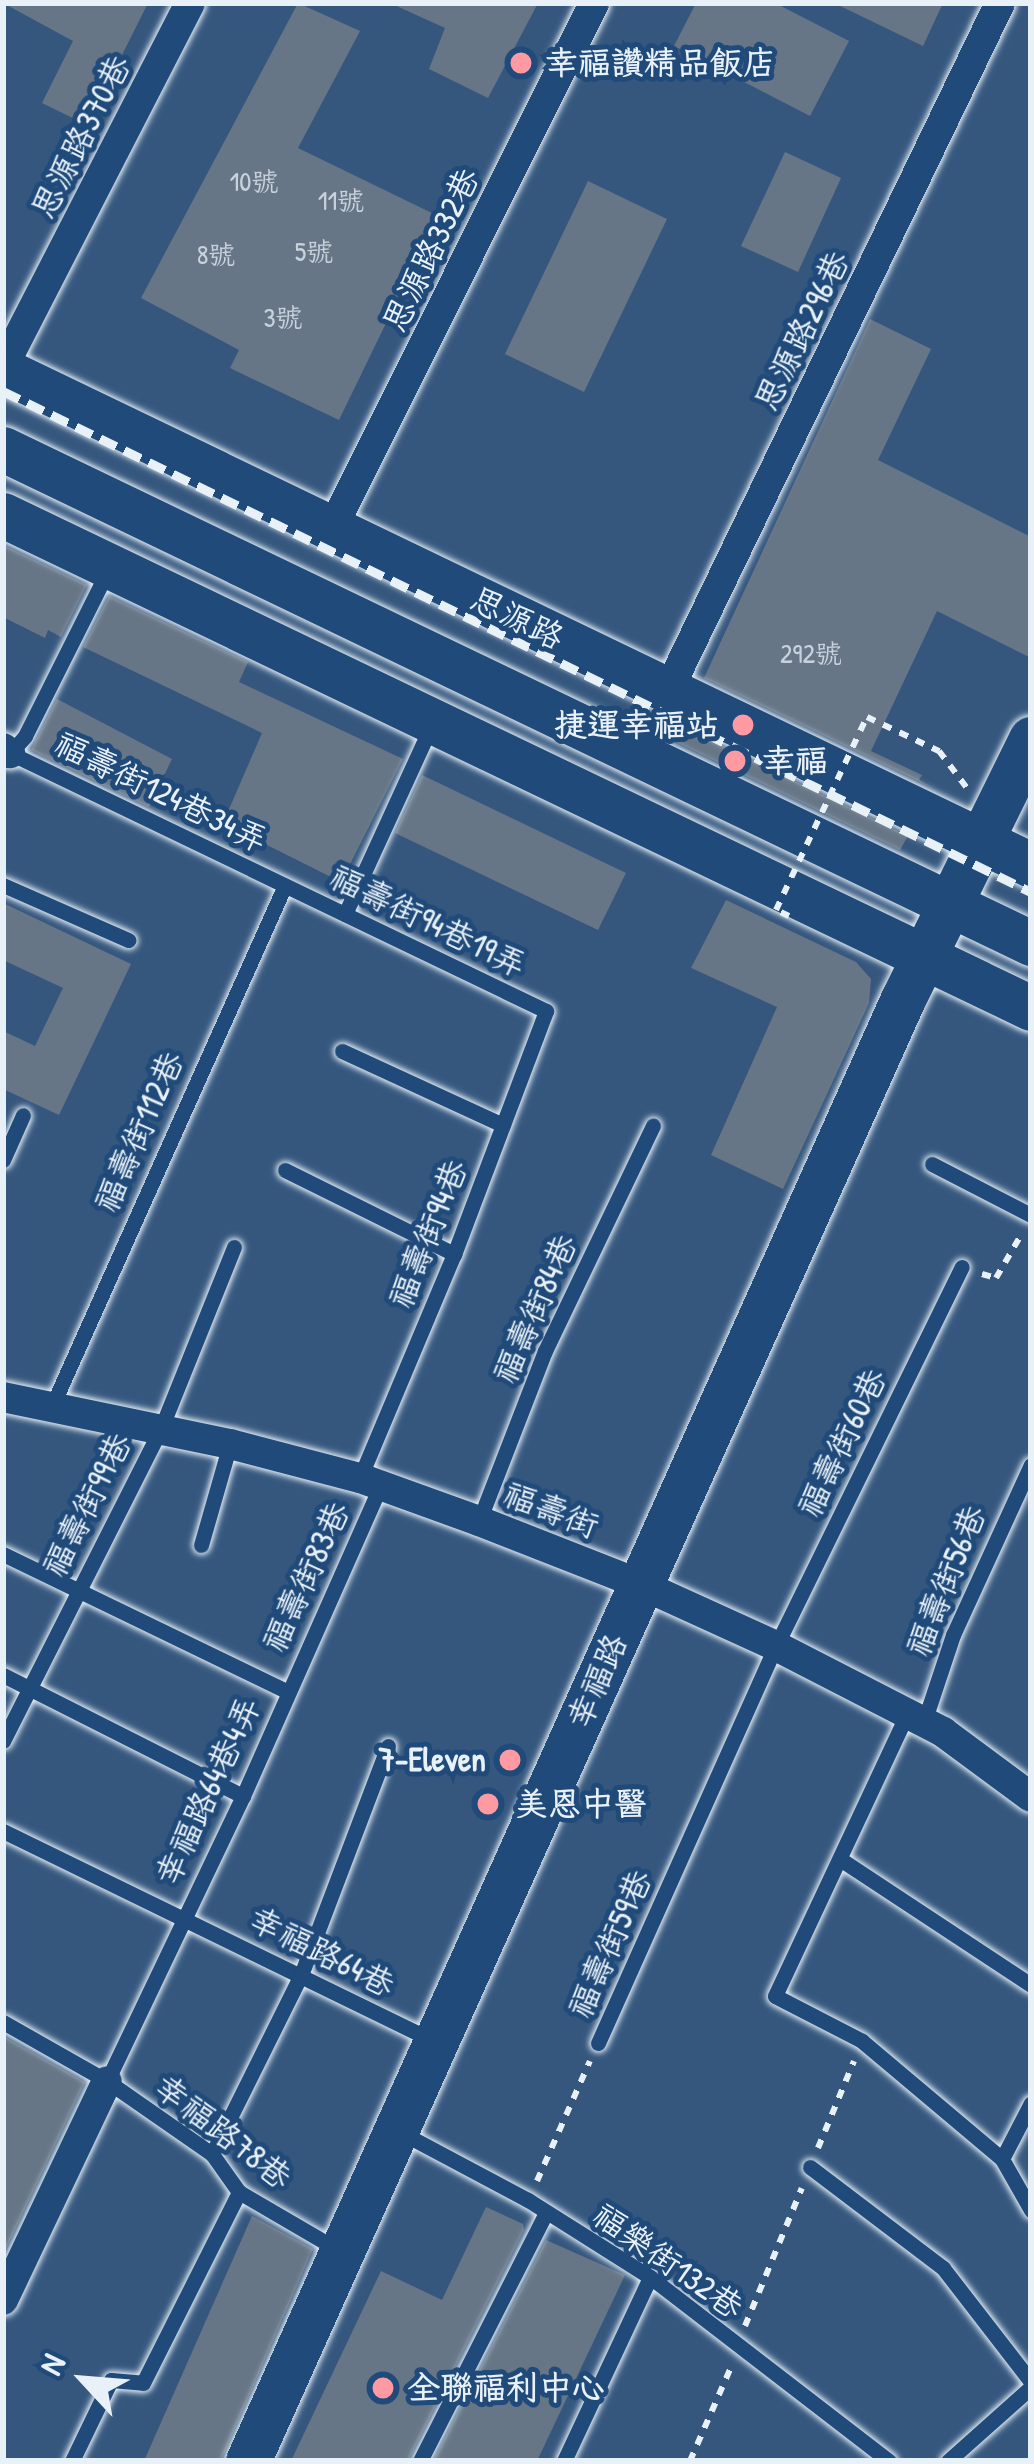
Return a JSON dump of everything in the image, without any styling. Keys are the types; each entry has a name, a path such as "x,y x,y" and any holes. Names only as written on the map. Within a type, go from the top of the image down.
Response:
{"main road":[{"name":"思源路","path":"3,369 1031,865"},
{"path":"3,449 1031,944"},
{"path":"3,515 1031,1008"},
{"name":"幸福路","path":"248,2461 924,956 1031,740"}],"street":[{"name":"思源路370巷","path":"3,369 190,3"},
{"name":"思源路332巷","path":"332,529 594,3"},
{"name":"思源路296巷","path":"668,691 1000,3"},
{"name":"福壽街","path":"3,1397 162,1426 370,1482 479,1521 640,1584 776,1646 916,1719 1031,1796"},
{"path":"3,2300 107,2081"}],"lane":[{"path":"6,754 25,736 110,566"},
{"path":"345,914 433,721"},
{"name":"福壽街124巷34弄","path":"6,754 285,886"},
{"path":"3,885 128,940"},
{"name":"福壽街94巷19弄","path":"285,886 546,1011"},
{"name":"福壽街112巷","path":"53,1405 160,1156 285,886"},
{"name":"福壽街94巷","path":"370,1482 546,1011"},
{"path":"342,1051 502,1125"},
{"path":"3,1160 23,1115"},
{"name":"福壽街84巷","path":"479,1521 545,1351 653,1126"},
{"path":"932,1164 1031,1217"},
{"path":"285,1170 454,1254"},
{"name":"福壽街99巷","path":"3,1742 162,1426 234,1247"},
{"name":"福壽街60巷","path":"776,1646 962,1267"},
{"path":"201,1545 230,1444"},
{"name":"福壽街56巷","path":"862,2041 775,1996 840,1859 916,1719 1031,1465"},
{"name":"福壽街83巷","path":"286,1691 370,1482"},
{"path":"3,1554 286,1691"},
{"name":"福壽街59巷","path":"598,2043 776,1646"},
{"path":"3,1675 243,1796"},
{"name":"幸福路64巷4弄","path":"107,2081 243,1796 286,1691"},
{"path":"212,2154 301,1975 388,1746"},
{"name":"幸福路64巷","path":"3,1832 435,2042"},
{"path":"840,1859 1031,1984"},
{"name":"幸福路78巷","path":"3,2022 107,2081 212,2154 239,2192 344,2253"},
{"path":"862,2041 1002,2159 1031,2210"},
{"path":"1002,2159 1031,2103"},
{"name":"福樂街132巷","path":"398,2131 528,2200 650,2277 890,2461"},
{"path":"810,2167 943,2268 1031,2384 948,2461"},
{"path":"71,2461 111,2380 143,2383 239,2192"},
{"path":"420,2461 546,2213"},
{"path":"564,2461 650,2277"}],"path":[{"path":"789,916 776,910 867,718 939,751 969,790"},
{"path":"962,1267 996,1278 1031,1217"},
{"path":"690,2461 724,2389 862,2041"},
{"name":"福壽街59巷","path":"528,2200 598,2043"}],"building":[{"path":"3,3 148,3 87,125 42,103 73,41"},
{"path":"298,3 360,31 298,148 438,216 339,420 230,368 239,350 141,298"},
{"name":"幸福讚精品飯店","path":"390,3 538,3 488,98 429,69 445,28"},
{"path":"696,3 775,3 849,41 810,116 674,46"},
{"path":"834,3 943,3 923,46"},
{"path":"785,152 841,178 798,272 741,246"},
{"path":"588,181 667,219 584,392 505,354"},
{"path":"870,319 931,349 878,460 1031,537 1031,658 937,611 871,751 922,775 919,780 931,787 704,678"},
{"path":"3,545 87,585 61,637 48,630 45,638 3,617"},
{"path":"109,596 248,662 239,682 403,759 341,882 223,823 262,733 83,647"},
{"path":"57,699 172,759 149,807 31,750"},
{"path":"681,726 908,836 900,850 674,741"},
{"path":"422,775 626,873 598,930 395,833"},
{"path":"726,900 856,962 871,979 869,1003 783,1189 711,1155 777,1007 691,968"},
{"path":"3,903 131,964 59,1115 3,1089 3,1031 35,1046 63,988 3,960"},
{"path":"3,2036 85,2082 3,2255"},
{"name":"全聯福利中心","path":"486,2207 523,2224 524,2230 408,2461 291,2461 381,2271 442,2300"},
{"path":"252,2216 313,2249 222,2458 144,2461"},
{"path":"546,2240 625,2275 537,2461 433,2461"}],"railway":[{"path":"3,391 1031,892"}],"place":[{"name":"幸福讚精品飯店","path":"521,63"},
{"name":"捷運幸福站","path":"743,725"},
{"name":"幸福","path":"735,761"},
{"name":"7-Eleven","path":"510,1760"},
{"name":"美恩中醫","path":"488,1804"},
{"name":"全聯福利中心","path":"383,2388"}]}
